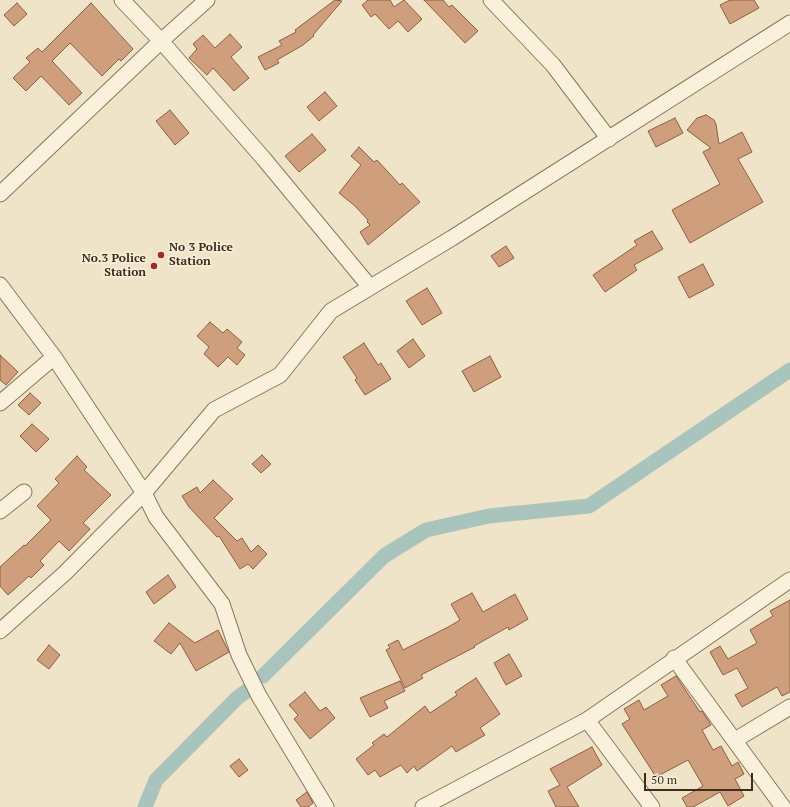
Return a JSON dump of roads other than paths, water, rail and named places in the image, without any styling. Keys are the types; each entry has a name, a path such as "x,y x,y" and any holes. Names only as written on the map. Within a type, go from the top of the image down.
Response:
{"street":[{"path":"122,0 161,41 264,159 370,287"},
{"path":"0,194 161,41 207,0"},
{"path":"491,0 553,65 609,139"},
{"path":"0,631 65,573 144,493 214,410 280,375 331,311 609,139 790,24"},
{"path":"3,295 54,357 144,493 156,517 222,604 239,655 259,696 326,807"},
{"path":"0,402 54,357"},
{"path":"0,511 24,492"},
{"path":"423,807 587,720 674,658 790,580"},
{"path":"674,658 722,726 735,740 783,807"},
{"path":"735,740 790,707"},
{"path":"587,720 652,807"}],"waterway":[{"path":"263,676 384,556 426,530 489,516 589,506 790,370"},
{"path":"145,807 156,780 237,698 248,690"}],"place":[{"name":"No 3 Police Station","path":"161,255"},
{"name":"No.3 Police Station","path":"154,266"}]}
